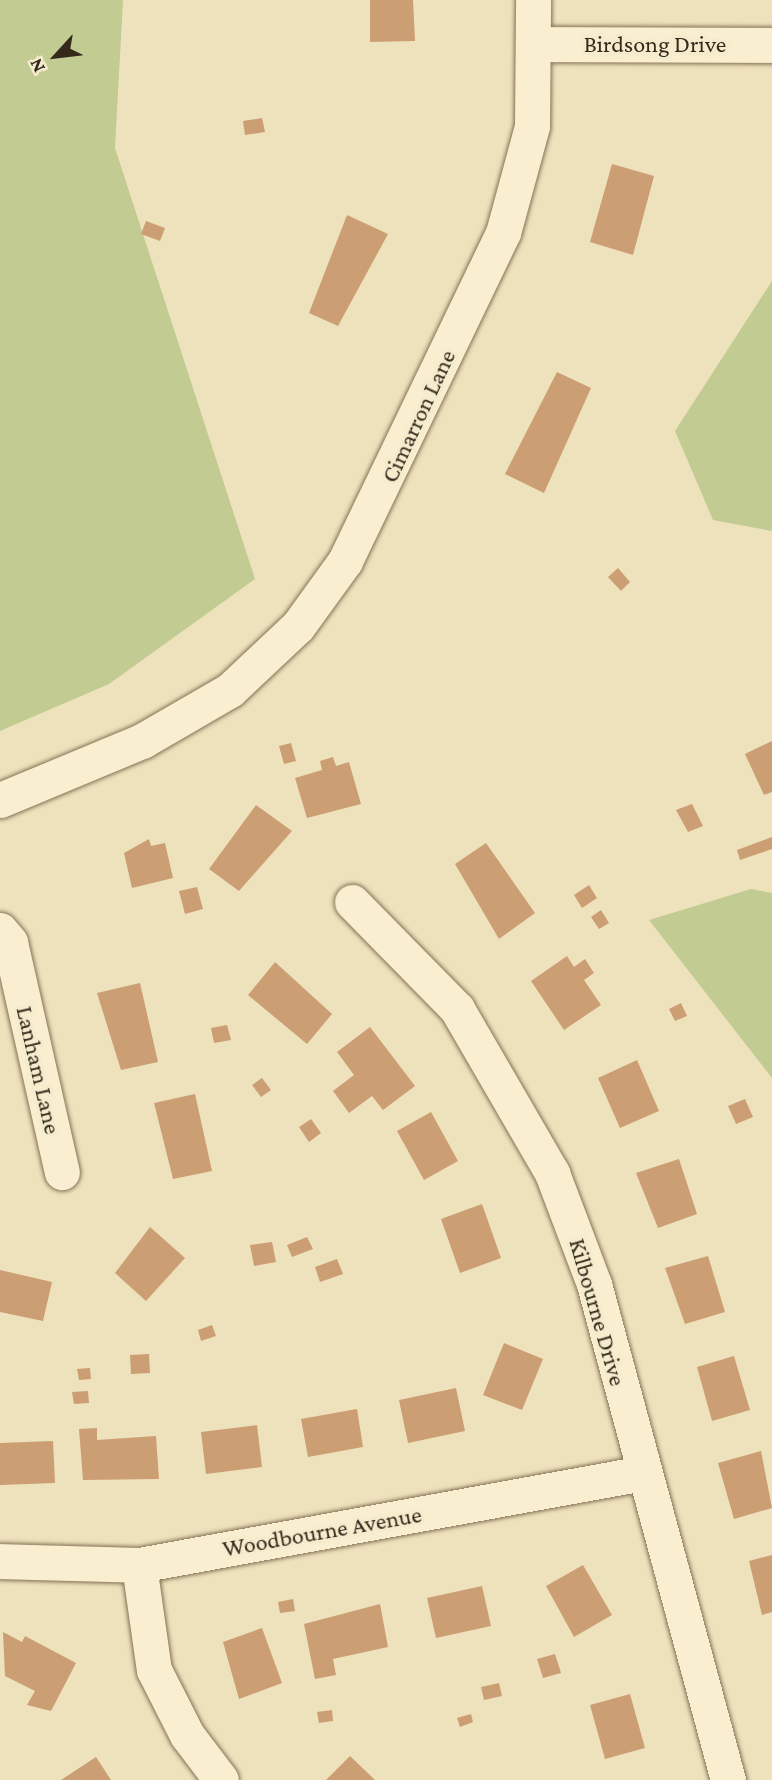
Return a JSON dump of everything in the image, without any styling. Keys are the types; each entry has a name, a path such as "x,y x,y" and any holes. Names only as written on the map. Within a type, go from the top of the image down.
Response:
{"street":[{"name":"Cimarron Lane","path":"0,800 142,741 230,690 270,657 321,596 370,518 503,233 526,160 537,44 533,0"},
{"name":"Birdsong Drive","path":"537,44 772,45"},
{"name":"Kilbourne Drive","path":"352,902 457,1009 520,1108 594,1284 728,1780"},
{"name":"Lanham Lane","path":"0,930 10,942 62,1172"},
{"name":"Woodbourne Avenue","path":"0,1561 139,1565 643,1473"},
{"path":"139,1565 154,1670 187,1735 221,1780"}],"green space":[{"path":"0,0 123,0 115,148 255,579 109,684 0,731"},
{"path":"772,281 772,531 713,520 675,431"},
{"path":"751,889 772,893 772,1078 649,920"}],"building":[{"path":"370,0 413,0 415,41 370,42"},
{"path":"262,118 265,132 245,135 243,121"},
{"path":"612,164 654,176 633,255 590,242"},
{"path":"347,215 388,234 338,326 309,313"},
{"path":"146,221 165,228 160,241 141,234"},
{"path":"557,372 591,388 544,493 505,474"},
{"path":"618,568 630,582 621,591 608,577"},
{"path":"772,741 772,792 764,795 745,754"},
{"path":"291,743 296,761 284,764 279,746"},
{"path":"333,757 336,766 349,762 361,804 307,818 295,778 322,770 320,761"},
{"path":"692,804 703,826 688,832 676,810"},
{"path":"256,805 292,831 239,891 209,869"},
{"path":"772,837 772,849 740,860 737,850"},
{"path":"149,839 151,846 165,843 173,878 132,888 124,853"},
{"path":"486,843 535,913 499,939 455,864"},
{"path":"589,885 597,898 582,908 574,895"},
{"path":"197,887 203,909 185,914 179,891"},
{"path":"601,910 609,923 599,929 591,917"},
{"path":"567,956 574,967 585,959 594,973 584,980 601,1005 564,1030 531,981"},
{"path":"275,962 332,1014 307,1044 248,995"},
{"path":"140,983 158,1062 121,1070 97,993"},
{"path":"681,1003 687,1016 675,1021 669,1009"},
{"path":"227,1025 231,1040 214,1043 211,1028"},
{"path":"370,1027 415,1086 383,1110 372,1096 349,1113 333,1091 354,1075 337,1052"},
{"path":"637,1060 659,1111 620,1128 598,1078"},
{"path":"262,1078 271,1090 261,1097 252,1085"},
{"path":"195,1094 212,1171 173,1179 154,1103"},
{"path":"745,1099 753,1117 736,1124 728,1106"},
{"path":"431,1112 458,1161 424,1180 397,1131"},
{"path":"311,1119 321,1133 309,1142 299,1127"},
{"path":"679,1159 697,1214 658,1228 636,1173"},
{"path":"482,1204 501,1258 460,1273 441,1219"},
{"path":"150,1227 185,1258 146,1301 115,1273"},
{"path":"307,1237 313,1249 292,1257 287,1245"},
{"path":"272,1242 276,1262 254,1266 250,1245"},
{"path":"708,1256 725,1312 685,1324 665,1268"},
{"path":"337,1259 343,1274 320,1282 315,1267"},
{"path":"0,1270 52,1282 43,1321 0,1312"},
{"path":"212,1325 216,1336 201,1341 198,1330"},
{"path":"504,1343 543,1359 522,1410 483,1395"},
{"path":"149,1354 150,1373 131,1374 130,1355"},
{"path":"734,1356 750,1410 712,1421 697,1367"},
{"path":"90,1368 91,1379 79,1380 77,1369"},
{"path":"456,1388 465,1431 408,1443 399,1400"},
{"path":"88,1391 89,1403 74,1404 72,1392"},
{"path":"357,1409 363,1447 308,1457 301,1419"},
{"path":"257,1425 262,1467 206,1474 201,1432"},
{"path":"97,1428 97,1440 156,1436 159,1479 83,1480 79,1429"},
{"path":"53,1441 55,1483 0,1485 0,1443"},
{"path":"761,1451 772,1508 734,1519 718,1463"},
{"path":"772,1555 772,1612 762,1615 749,1561"},
{"path":"583,1565 612,1615 574,1637 546,1586"},
{"path":"482,1586 491,1626 436,1638 427,1598"},
{"path":"293,1599 295,1611 280,1613 278,1602"},
{"path":"380,1604 388,1647 333,1659 336,1675 315,1679 304,1624"},
{"path":"262,1628 282,1683 239,1699 223,1642"},
{"path":"3,1632 22,1642 25,1636 76,1663 51,1711 27,1705 35,1691 5,1676"},
{"path":"555,1654 561,1673 543,1678 537,1659"},
{"path":"499,1683 502,1696 484,1700 481,1687"},
{"path":"630,1694 645,1748 605,1759 590,1705"},
{"path":"332,1710 333,1721 319,1723 317,1712"},
{"path":"471,1714 473,1722 460,1727 457,1718"},
{"path":"350,1756 375,1780 326,1780"},
{"path":"96,1757 111,1780 61,1780"}]}
